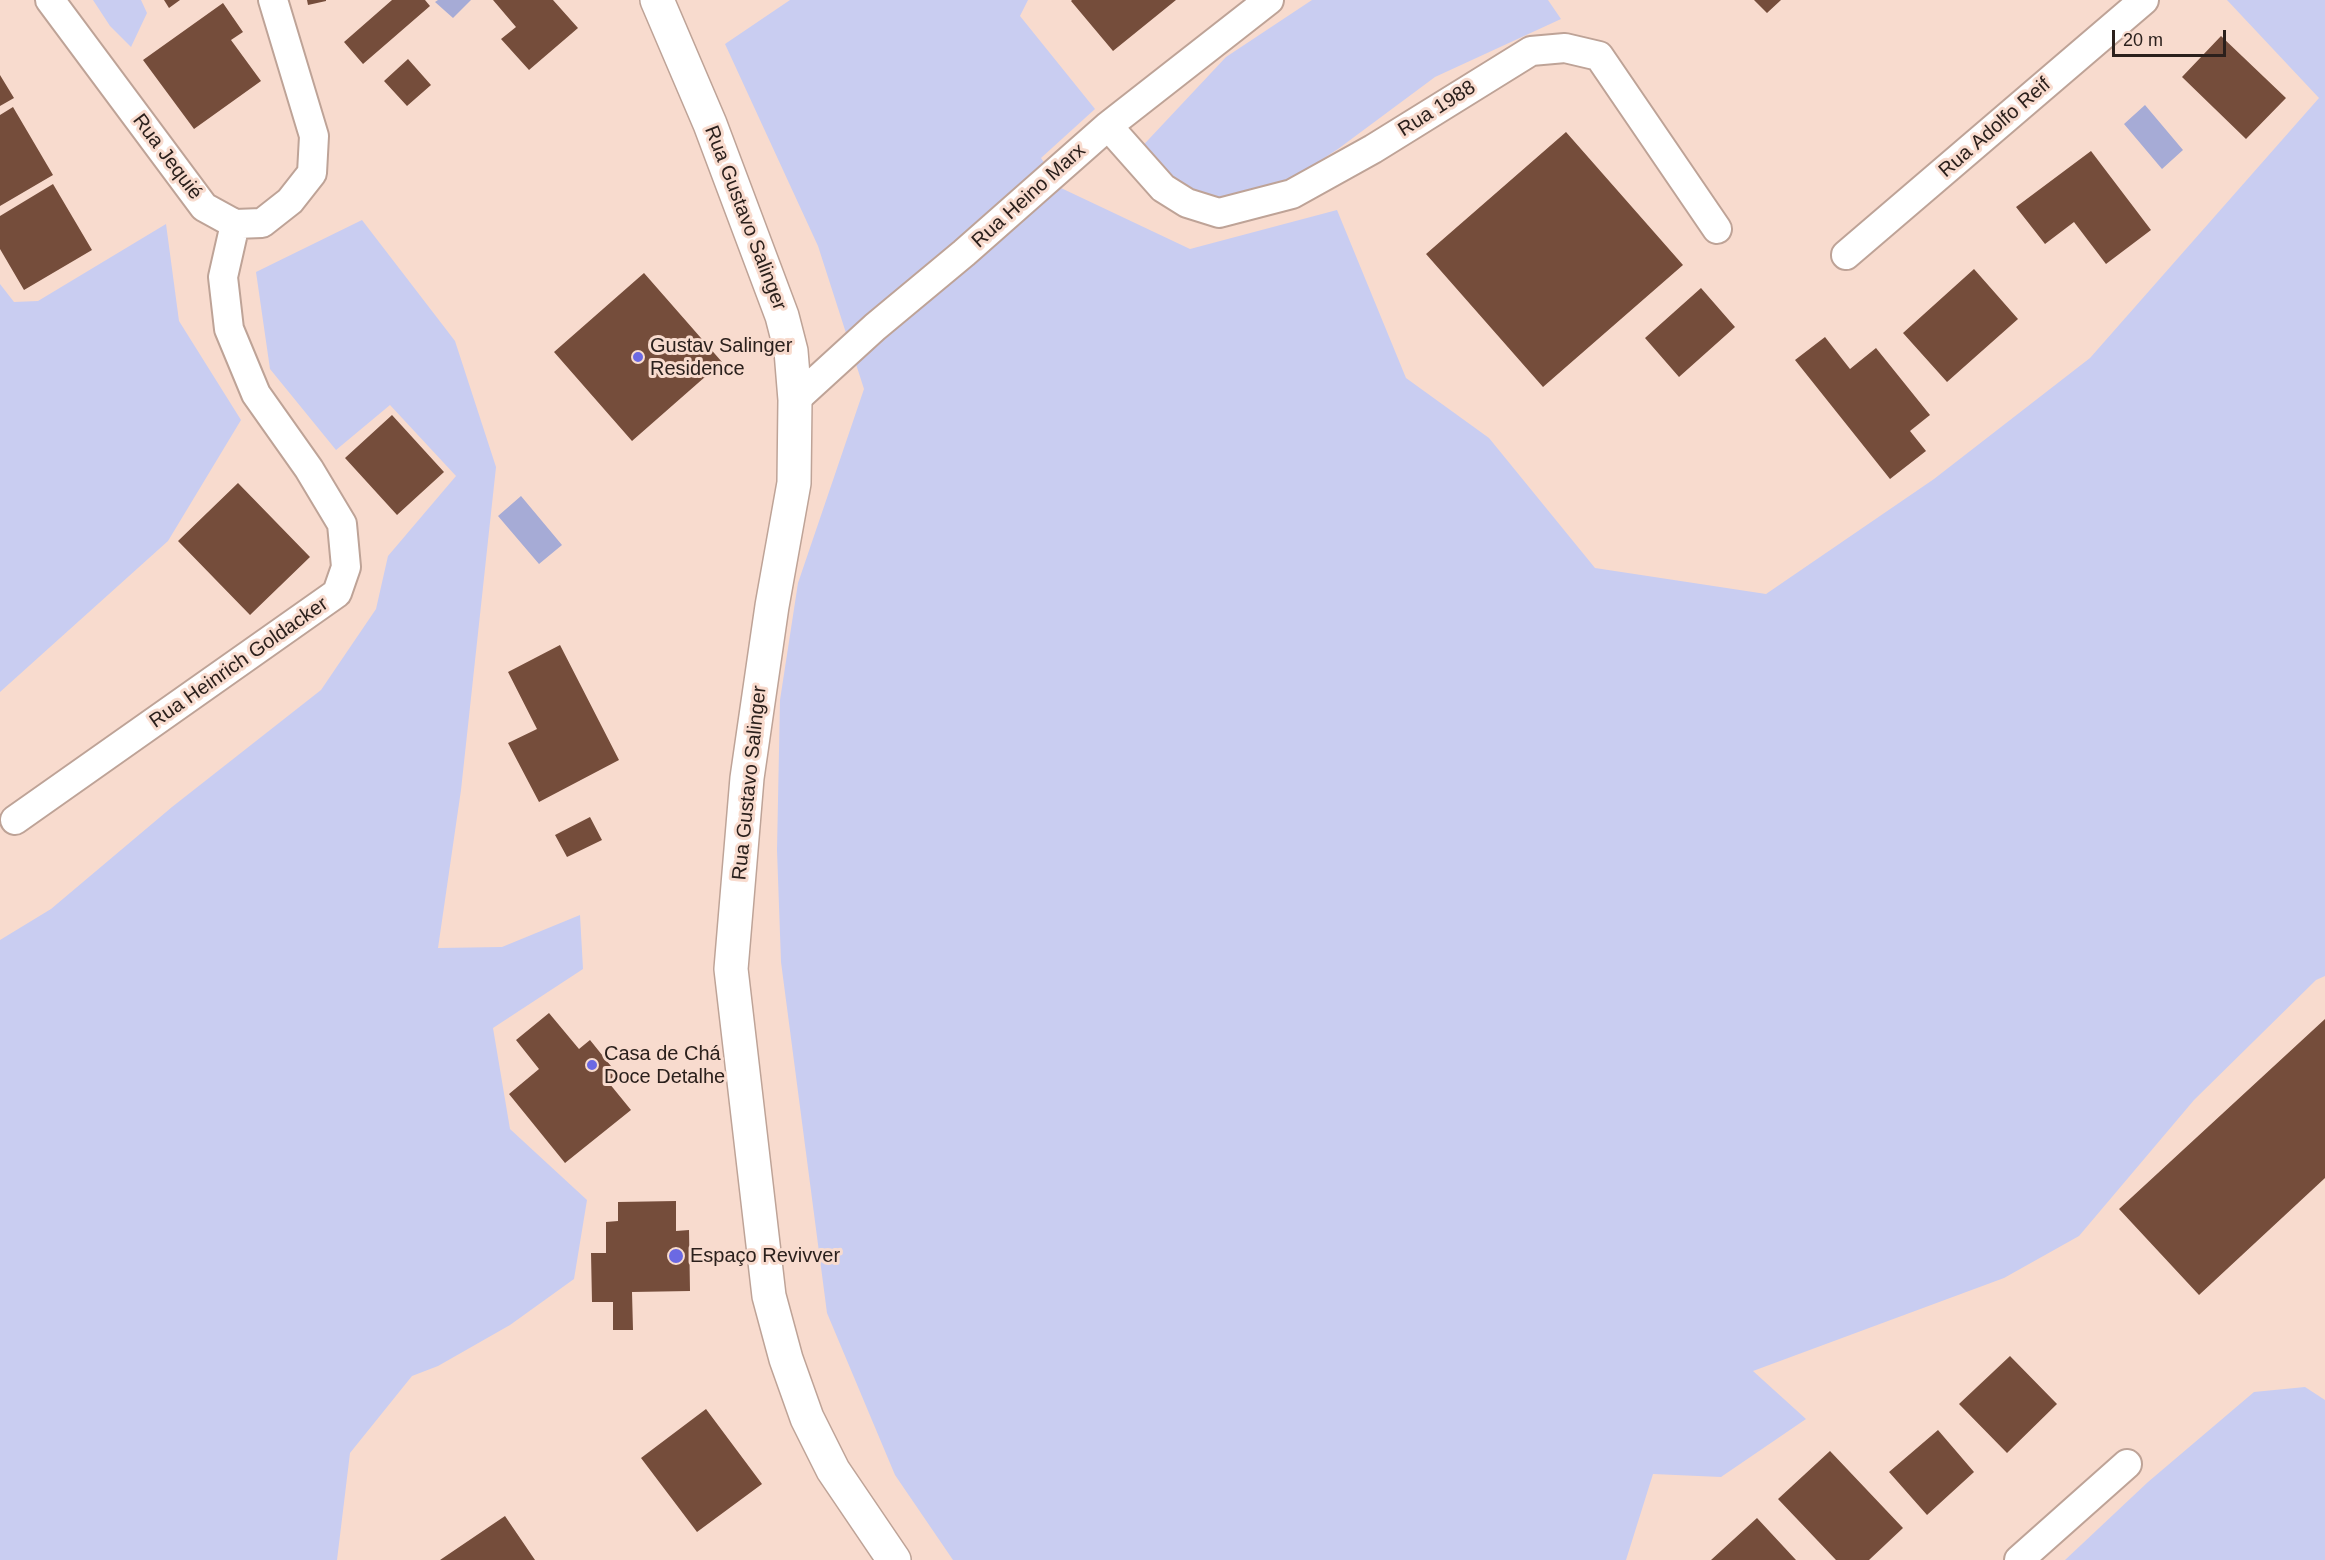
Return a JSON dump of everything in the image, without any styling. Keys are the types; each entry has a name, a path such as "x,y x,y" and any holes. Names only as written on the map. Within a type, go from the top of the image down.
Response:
{"street":[{"name":"Rua Jequié","path":"50,0 204,207 235,224"},
{"path":"235,224 262,223 290,201 312,173 314,136 273,0"},
{"name":"Rua Gustavo Salinger","path":"657,0 710,124 782,316 791,351 795,400 794,483 772,606 747,778 731,969 769,1296 786,1359 807,1418 833,1470 894,1560"},
{"name":"Rua Heino Marx","path":"795,400 875,327 964,253 1108,126 1269,0"},
{"name":"Rua Adolfo Reif","path":"1846,255 2144,0"},
{"name":"Rua 1988","path":"1108,126 1163,188 1186,203 1220,213 1292,194 1373,149 1531,51 1565,48 1599,56 1717,229"},
{"name":"Rua Heinrich Goldacker","path":"15,820 337,593 346,567 342,524 309,469 256,394 229,329 223,277 235,224"},
{"path":"2019,1560 2127,1464"}],"shaded area":[{"path":"93,0 141,0 147,13 131,47 110,26"},
{"path":"438,0 471,0 453,18 435,2"},
{"path":"790,0 1028,0 1020,16 1095,109 1041,158 1061,188 1190,249 1337,210 1406,378 1489,438 1595,568 1766,594 1934,479 2090,358 2319,98 2227,0 2325,0 2325,976 2316,980 2194,1100 2079,1236 2004,1278 1753,1371 1806,1419 1721,1477 1653,1474 1626,1560 953,1560 895,1475 827,1313 781,962 777,850 780,700 798,583 864,389 818,246 725,44"},
{"path":"1312,0 1548,0 1561,19 1435,77 1338,149 1278,188 1214,200 1169,188 1134,155 1226,57"},
{"path":"2145,105 2183,150 2162,169 2124,124"},
{"path":"362,220 455,341 496,467 461,790 438,948 502,947 580,915 583,969 493,1028 510,1129 587,1200 574,1279 510,1325 438,1366 412,1376 350,1453 337,1560 0,1560 0,940 51,909 172,807 321,690 376,609 388,556 456,476 390,405 336,450 270,369 256,272"},
{"path":"166,224 179,321 241,420 168,541 0,692 0,284 14,302 38,301"},
{"path":"521,496 562,545 539,564 498,516"},
{"path":"2305,1387 2325,1400 2325,1560 2065,1560 2148,1482 2254,1392"}],"building":[{"path":"164,0 180,0 169,8"},
{"path":"307,0 326,0 326,1 308,5"},
{"path":"392,0 425,0 430,6 363,64 344,42"},
{"path":"493,0 553,0 578,28 529,70 501,39 516,27"},
{"path":"1072,0 1176,0 1113,51"},
{"path":"1754,0 1781,0 1767,13"},
{"path":"223,3 243,32 231,40 261,81 194,129 143,60"},
{"path":"2221,36 2286,98 2246,139 2182,77"},
{"path":"408,59 431,85 407,106 384,81"},
{"path":"0,75 14,98 0,106"},
{"path":"13,107 53,175 0,206 0,115"},
{"path":"1566,132 1683,265 1543,387 1426,254"},
{"path":"2091,151 2151,230 2106,264 2074,222 2045,244 2016,207"},
{"path":"53,184 92,250 24,290 0,249 0,216"},
{"path":"1974,269 2018,319 1947,382 1903,333"},
{"name":"Gustav Salinger Residence","path":"644,273 722,362 632,441 554,352"},
{"path":"1701,288 1735,327 1679,377 1645,338"},
{"path":"1825,337 1850,369 1876,348 1930,415 1910,431 1926,451 1890,479 1795,360"},
{"path":"392,415 444,472 397,515 345,458"},
{"path":"238,483 310,557 250,615 178,541"},
{"path":"560,645 619,760 539,802 508,743 537,729 508,672"},
{"path":"590,817 602,840 567,857 555,835"},
{"path":"549,1013 579,1049 590,1040 619,1076 609,1083 631,1110 565,1163 509,1094 539,1069 516,1040"},
{"path":"2325,1019 2325,1178 2199,1295 2119,1209"},
{"path":"676,1201 676,1231 689,1230 690,1291 632,1292 633,1330 613,1330 613,1302 592,1302 591,1253 606,1253 606,1222 618,1221 618,1202"},
{"path":"2010,1356 2057,1404 2007,1453 1959,1404"},
{"path":"706,1409 762,1484 697,1532 641,1458"},
{"path":"1938,1430 1974,1472 1927,1515 1889,1472"},
{"path":"1830,1451 1903,1528 1869,1560 1836,1560 1778,1499"},
{"path":"505,1516 535,1560 440,1560"},
{"path":"1757,1518 1796,1560 1711,1560"}],"place":[{"name":"Gustav Salinger Residence","path":"638,357"},
{"name":"Casa de Chá Doce Detalhe","path":"592,1065"},
{"name":"Espaço Revivver","path":"676,1256"}]}
